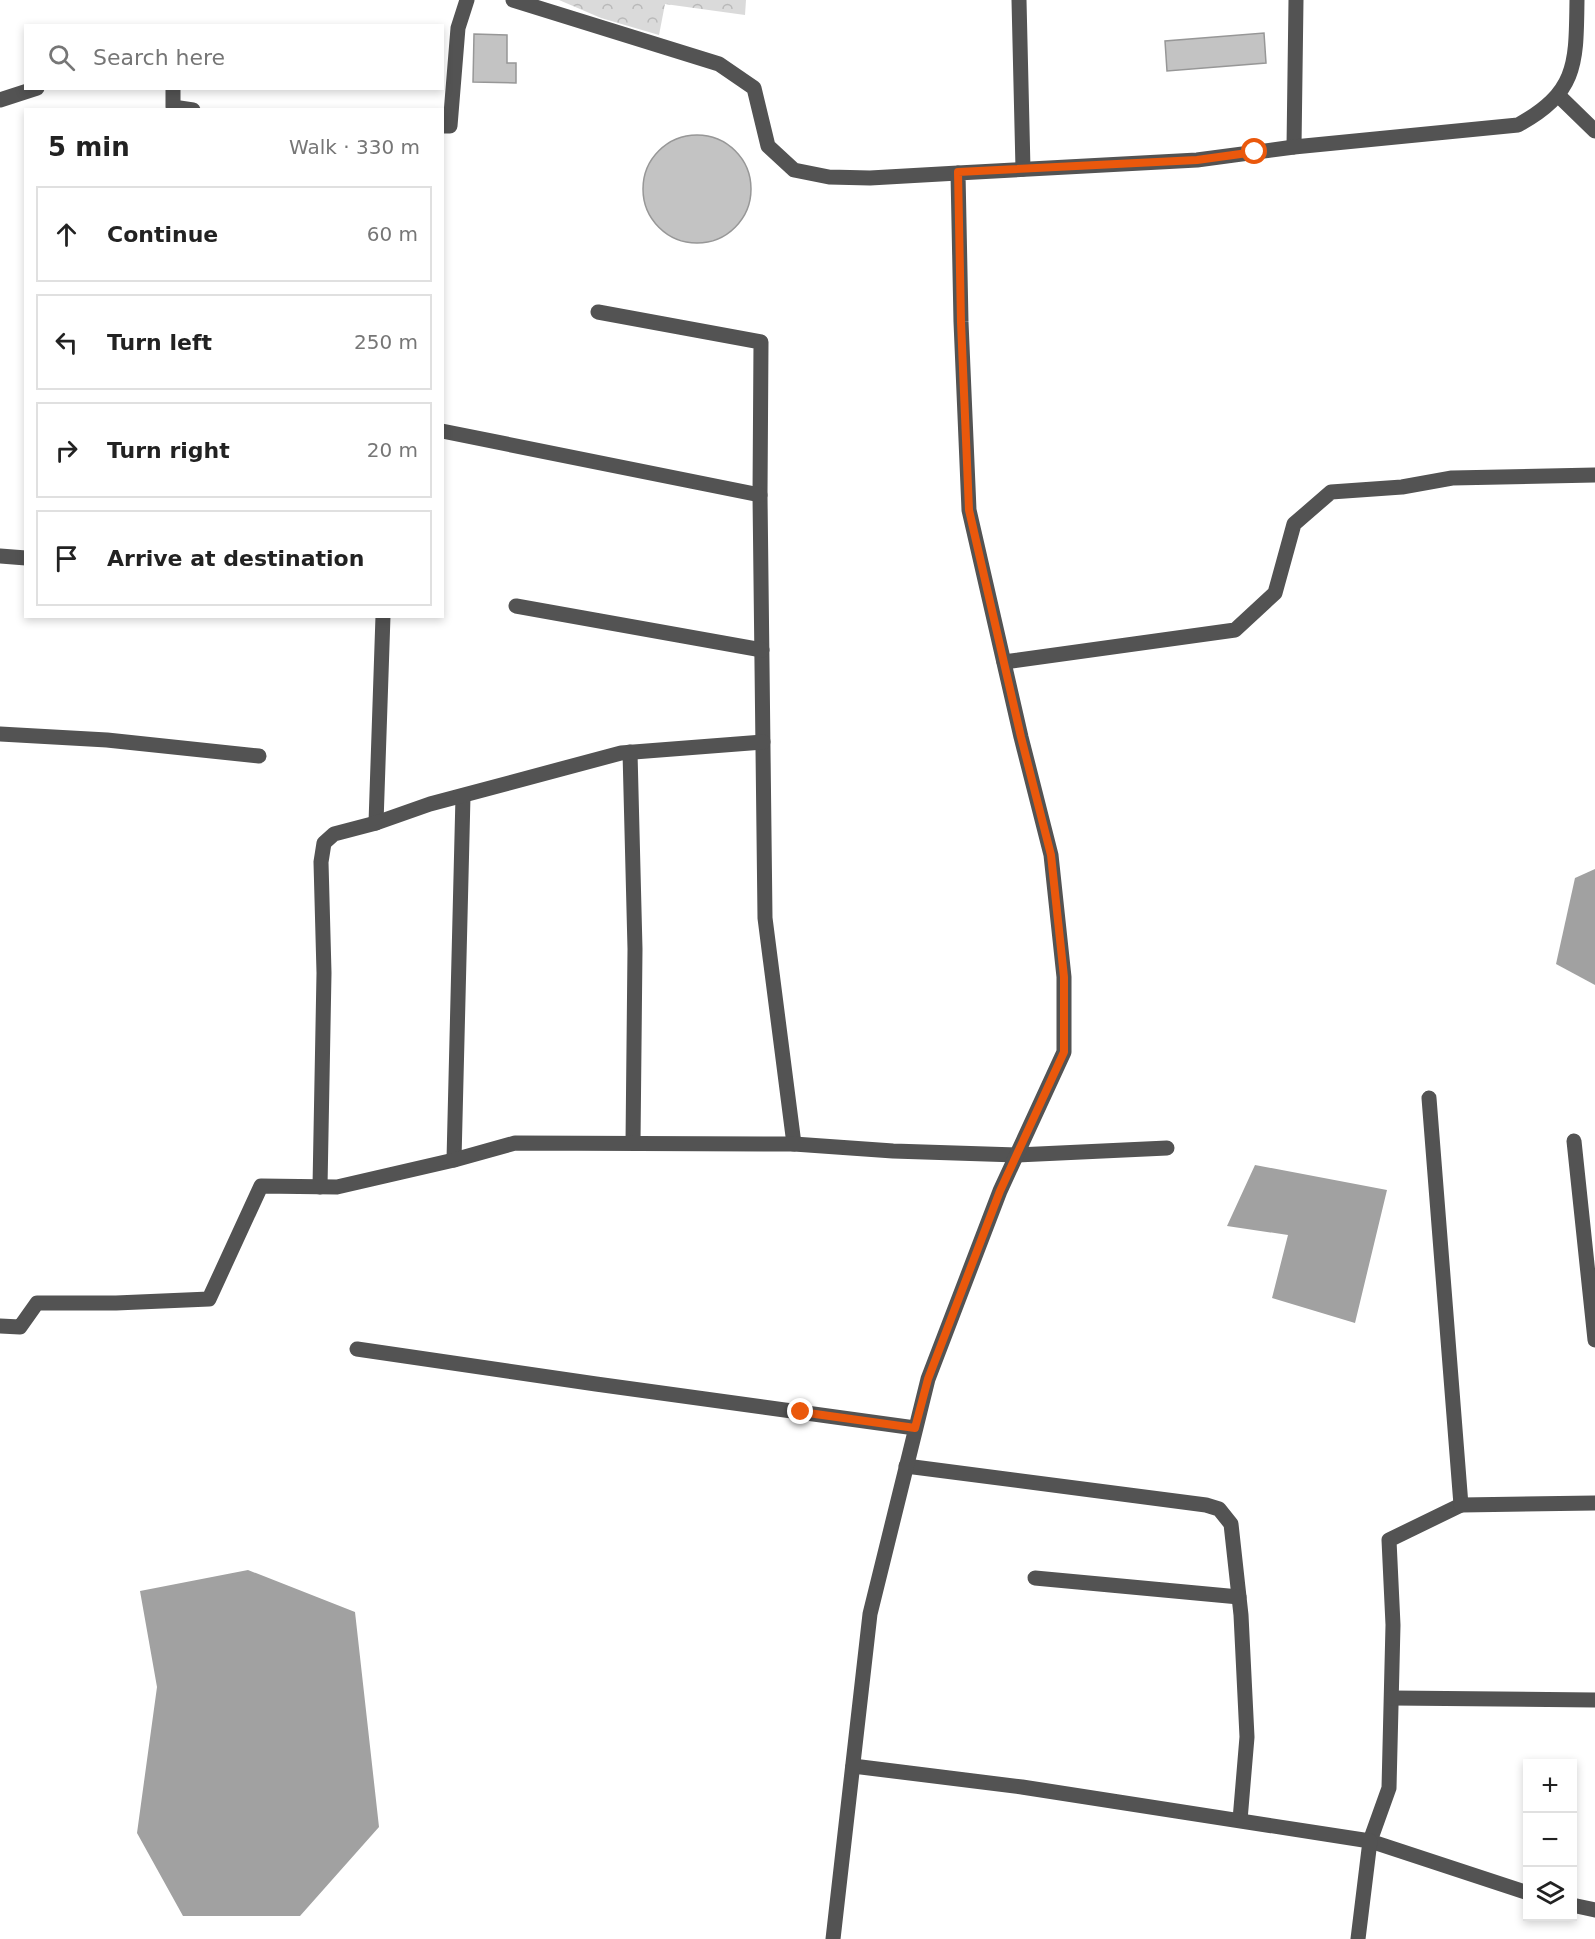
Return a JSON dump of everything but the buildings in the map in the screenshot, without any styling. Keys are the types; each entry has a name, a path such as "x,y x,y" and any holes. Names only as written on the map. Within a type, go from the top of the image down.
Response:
{"street":[{"path":"444,126 450,126 458,28 467,0"},
{"path":"513,0 719,64 753,88 768,146 794,170 830,177 870,178 1197,160 1294,147 1518,125 1541,112 1559,96 1568,78 1576,50 1577,0"},
{"path":"1019,0 1023,169"},
{"path":"1294,147 1296,0"},
{"path":"0,100 31,90"},
{"path":"173,90 173,106 183,108"},
{"path":"1559,96 1595,130"},
{"path":"833,1939 870,1614 915,1428 928,1379 1000,1191 1064,1052 1064,977 1051,855 969,510 961,322 958,172"},
{"path":"598,312 760,342 765,918 794,1144"},
{"path":"444,430 760,495"},
{"path":"1004,662 1235,630 1275,593 1294,524 1331,492 1402,487 1452,478 1595,475"},
{"path":"0,556 24,558"},
{"path":"516,606 762,650"},
{"path":"376,823 383,618"},
{"path":"0,734 107,740 259,756"},
{"path":"320,1187 324,974 321,862 324,843 334,834 376,823 430,804 621,753 763,742"},
{"path":"630,752 635,949 633,1143"},
{"path":"453,1161 463,796"},
{"path":"1430,1098 1461,1505"},
{"path":"1574,1141 1595,1340"},
{"path":"0,1326 20,1327 37,1303 116,1303 209,1299 261,1186 337,1187 453,1161 515,1143 794,1144 894,1151 1017,1155 1167,1148"},
{"path":"357,1349 915,1428"},
{"path":"906,1466 1206,1505 1219,1509 1232,1524 1239,1597 1247,1737 1240,1821"},
{"path":"1358,1939 1370,1841 1389,1788 1393,1625 1389,1540 1461,1505 1595,1503"},
{"path":"1035,1578 1239,1597"},
{"path":"1392,1698 1595,1700"},
{"path":"853,1766 1022,1786 1370,1841 1523,1892"},
{"path":"1577,1906 1595,1910"}],"green space":[{"path":"559,0 746,0 745,15 665,4 659,35 601,18"}],"shaded area":[{"path":"1595,869 1595,985 1556,964 1575,878"},
{"path":"1255,1165 1387,1190 1355,1323 1272,1298 1288,1235 1227,1226"},
{"path":"248,1570 355,1612 379,1827 300,1916 183,1916 137,1833 157,1687 140,1591"}],"route":[{"path":"801,1412 915,1428 928,1379 1000,1191 1064,1052 1064,977 1051,855 1021,737 969,510 961,322 958,172 1197,160 1255,152"}]}
